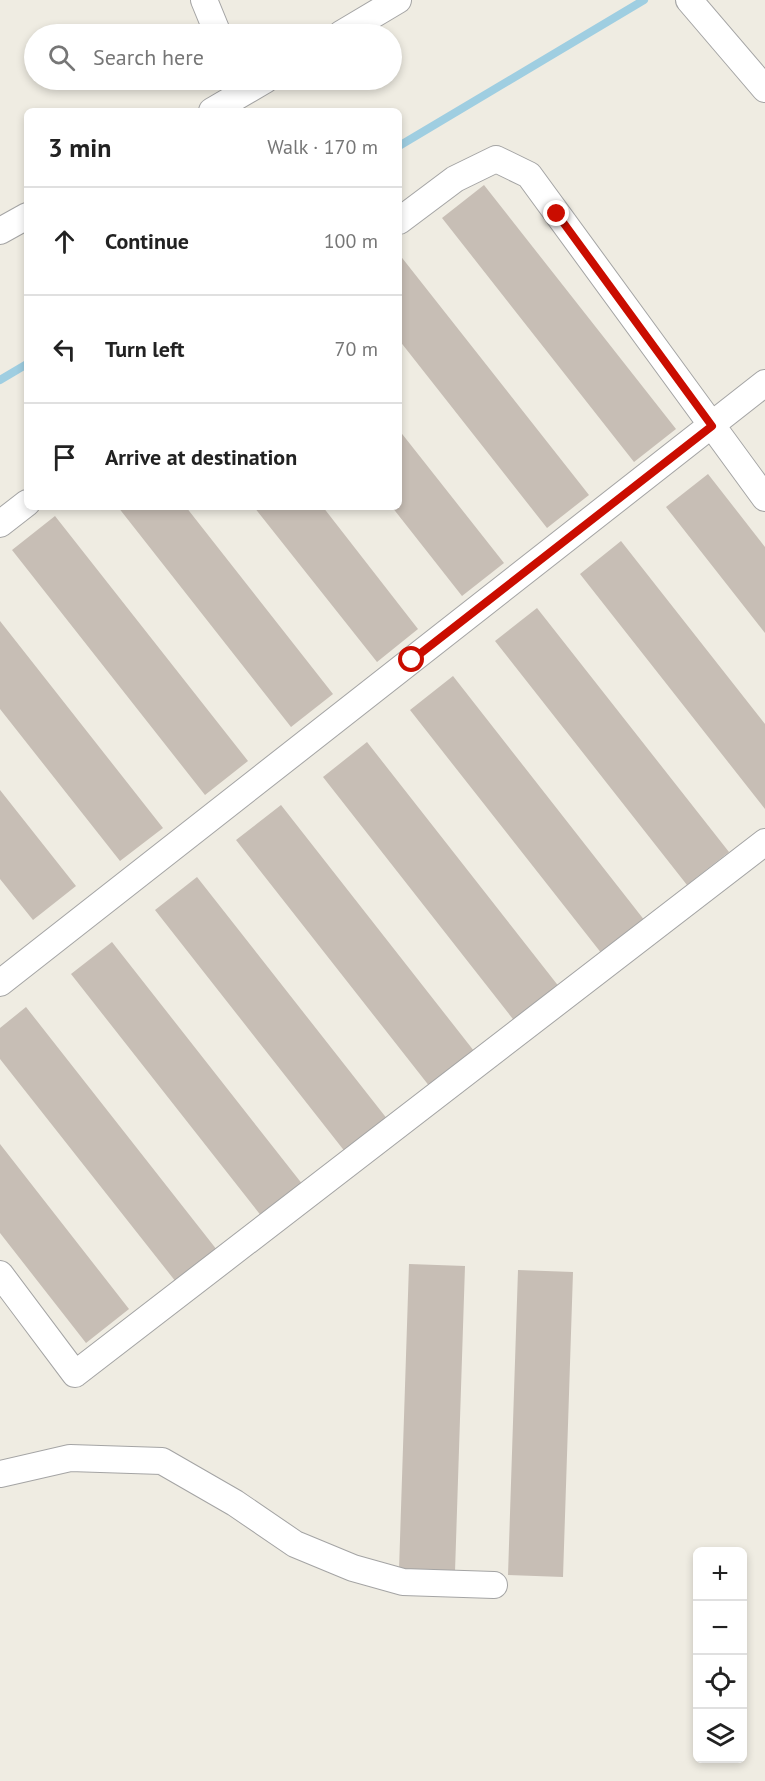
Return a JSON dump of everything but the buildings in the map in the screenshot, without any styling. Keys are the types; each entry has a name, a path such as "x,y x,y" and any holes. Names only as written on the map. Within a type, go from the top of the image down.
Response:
{"lane":[{"path":"204,0 214,24"},
{"path":"358,24 398,0"},
{"path":"690,2 765,89"},
{"path":"215,108 235,90"},
{"path":"402,219 455,178 496,159 529,175 765,498"},
{"path":"0,231 24,218"},
{"path":"0,983 765,383"},
{"path":"0,524 24,505"},
{"path":"0,1274 75,1374 765,842"},
{"path":"0,1474 70,1458 162,1461 235,1503 295,1544 353,1568 403,1582 494,1585"}],"waterway":[{"path":"402,144 644,0"},
{"path":"0,380 24,366"}],"route":[{"path":"412,660 712,426 557,214"}]}
